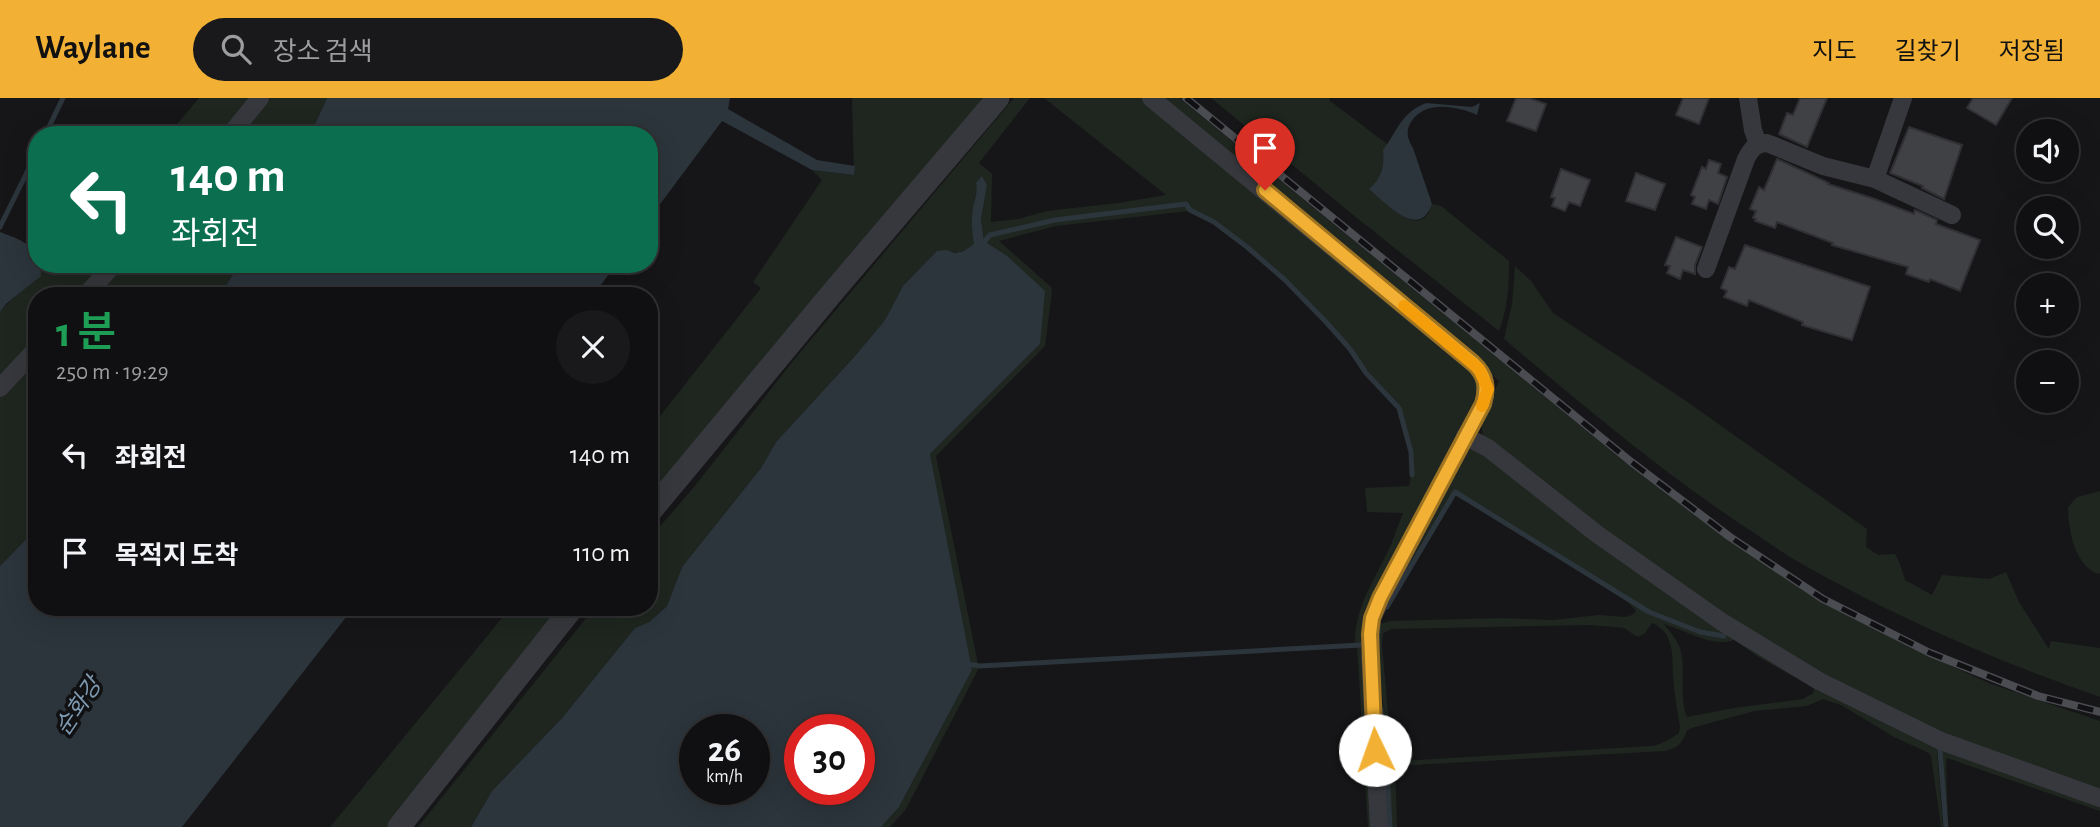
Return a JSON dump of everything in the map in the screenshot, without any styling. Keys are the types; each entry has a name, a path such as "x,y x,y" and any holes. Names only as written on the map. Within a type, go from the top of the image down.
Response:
{"street":[{"path":"237,126 260,98"},
{"path":"658,502 998,98"},
{"path":"1151,98 1479,369 1488,389 1483,404 1372,618 1370,656 1379,827"},
{"path":"1748,98 1758,144"},
{"path":"1875,179 1903,98"},
{"path":"1706,269 1746,159 1758,144 1766,143 1823,166 1875,179 1952,215"},
{"path":"93,287 106,273"},
{"path":"0,388 28,358"},
{"path":"1465,436 1488,448 1597,534 1722,622 1819,681 1941,741 2100,798"},
{"path":"399,827 566,616"}],"shaded area":[{"path":"199,98 254,98 231,126 176,126"},
{"path":"270,98 327,98 314,126 246,126"},
{"path":"852,98 984,98 658,498 658,419 761,288 753,282 822,180 812,170 854,175"},
{"path":"1014,98 1030,98 979,163 992,174 991,222 1018,219 1047,211 1166,195 1044,98 1145,98 1474,367 1480,390 1466,423 1435,475 1417,519 1374,604 1375,827 1368,827 1357,645 1362,645 1355,644 1356,631 1365,598 1403,513 1367,512 1365,488 1409,486 1411,475 1414,475 1413,452 1400,407 1367,372 1327,321 1286,279 1248,246 1215,221 1191,209 1187,203 1054,219 990,233 984,239 981,219 987,185 975,197 975,244 962,252 947,250 903,286 885,320 776,442 761,468 682,567 667,606 658,614 658,529 793,361"},
{"path":"1155,98 1179,98 1626,463 1737,545 1827,603 1909,647 1991,684 2100,721 2100,796 1941,738 1718,616 1485,440 1482,433 1483,418 1499,381"},
{"path":"1211,98 1330,98 1329,100 1387,144 1381,176 1370,188 1381,199 1413,220 1421,220 1427,215 1432,204 1441,206 1509,261 1507,296 1499,331 1352,214"},
{"path":"1186,206 1189,211 1056,226 999,241 1051,287 1052,292 1045,346 936,456 978,664 970,663 930,454 1040,344 1006,255 986,242 991,236 1055,221"},
{"path":"1515,266 1531,281 1553,313 1686,401 1867,529 1866,547 1878,555 1895,554 1905,580 1932,595 1942,575 1989,579 2006,572 2019,602 2049,649 2051,641 2100,648 2100,697 1982,652 1869,600 1789,557 1687,486 1625,439 1504,339 1512,304"},
{"path":"40,273 100,273 88,287 28,287 28,351 0,381 0,312 40,276"},
{"path":"115,273 234,273 225,287 103,287"},
{"path":"28,367 28,537 0,566 0,397"},
{"path":"1474,446 1480,449 1682,601 1788,669 1843,700 1925,739 2100,801 2100,811 1947,758 1948,827 1940,749 1937,751 1941,827 1929,753 1894,737 1841,705 1823,699 1807,706 1755,711 1695,727 1687,730 1682,742 1677,746 1665,751 1395,766 1397,827 1392,827 1377,644 1380,624 1390,621 1502,618 1553,620 1599,615 1625,617 1636,611 1627,601 1686,628 1711,635 1728,636 1701,631 1649,611 1455,490 1383,611 1374,634 1389,827 1381,827 1373,624 1457,461 1468,448","holes":["1652,623 1665,633 1672,653 1680,726 1679,733 1665,741 1650,746 1402,761 1392,758 1383,633 1392,629 1591,625 1624,628 1640,636","1664,624 1708,640 1734,640 1814,688 1813,693 1803,699 1687,717 1683,700 1682,656 1675,638"]},
{"path":"2100,491 2098,574 2090,570 2078,555 2071,536 2068,507 2077,497"},
{"path":"504,616 561,616 390,827 330,827"},
{"path":"588,616 656,616 635,628 562,718 492,791 471,827 418,827"},
{"path":"971,666 979,668 906,809 890,827 881,827 899,807 972,670"}],"water":[{"path":"327,98 730,98 728,109 817,160 855,166 854,175 812,170 722,121 658,207 658,126 314,126"},
{"path":"1426,103 1472,107 1480,103 1477,115 1442,107 1424,110 1411,122 1408,129 1409,139 1432,204 1426,215 1411,219 1393,210 1369,189 1380,176 1383,150 1405,117"},
{"path":"982,176 987,185 981,219 984,241 1006,255 1045,291 1040,344 930,454 972,670 899,807 881,827 471,827 492,791 562,718 635,628 658,616 667,606 682,567 761,468 776,442 885,320 903,286 937,251 955,253 974,244 973,207 976,183"},
{"path":"0,232 28,246 28,273 41,273 41,276 0,312"},
{"path":"234,273 610,273 599,287 225,287"},
{"name":"순화강","path":"28,537 28,616 347,616 182,827 0,827 0,566"}],"building":[{"path":"1516,98 1529,98 1546,104 1536,131 1507,121"},
{"path":"1683,98 1709,98 1699,124 1676,115"},
{"path":"1800,98 1827,98 1807,147 1779,134 1787,113 1793,115"},
{"path":"1973,98 2012,98 1996,125 1967,108"},
{"path":"1909,127 1962,145 1944,199 1922,188 1923,186 1890,173"},
{"path":"1777,159 1828,184 1914,214 1915,210 1937,220 1936,224 1980,240 1960,291 1930,279 1929,282 1906,274 1908,267 1832,245 1833,243 1777,222 1775,228 1755,221 1753,218 1756,211 1750,209 1759,187 1764,190"},
{"path":"1709,160 1721,164 1718,173 1727,177 1718,204 1709,200 1706,209 1692,204 1695,197 1691,195 1702,167 1706,169"},
{"path":"1561,169 1590,180 1580,206 1569,202 1565,211 1552,206 1555,198 1551,197"},
{"path":"1636,173 1665,184 1655,210 1626,201"},
{"path":"1676,237 1702,247 1695,265 1695,274 1683,270 1680,279 1667,273 1670,266 1665,265"},
{"path":"1745,245 1870,287 1852,340 1802,325 1803,322 1749,300 1747,306 1724,297 1727,291 1721,288 1729,267 1735,269"}],"waterway":[{"path":"49,126 63,98"},
{"path":"0,227 28,170"},
{"path":"984,242 990,235 1055,220 1186,204 1190,210 1214,222 1247,247 1285,280 1350,349 1366,373 1399,408 1411,452 1412,475"},
{"path":"1387,607 1455,492 1649,612 1700,632 1724,636"},
{"path":"966,664 980,666 1361,645"},
{"path":"1381,709 1390,827"},
{"path":"1940,751 1946,827"}],"railway":[{"path":"1186,98 1630,461 1730,537 1823,599 1930,653 2038,696 2100,712"}],"slow traffic":[{"path":"1404,306 1479,369 1488,389 1482,406"}],"route":[{"path":"1265,190 1473,363 1484,377 1488,389 1483,404 1380,598 1372,618 1370,656 1375,750"}]}
